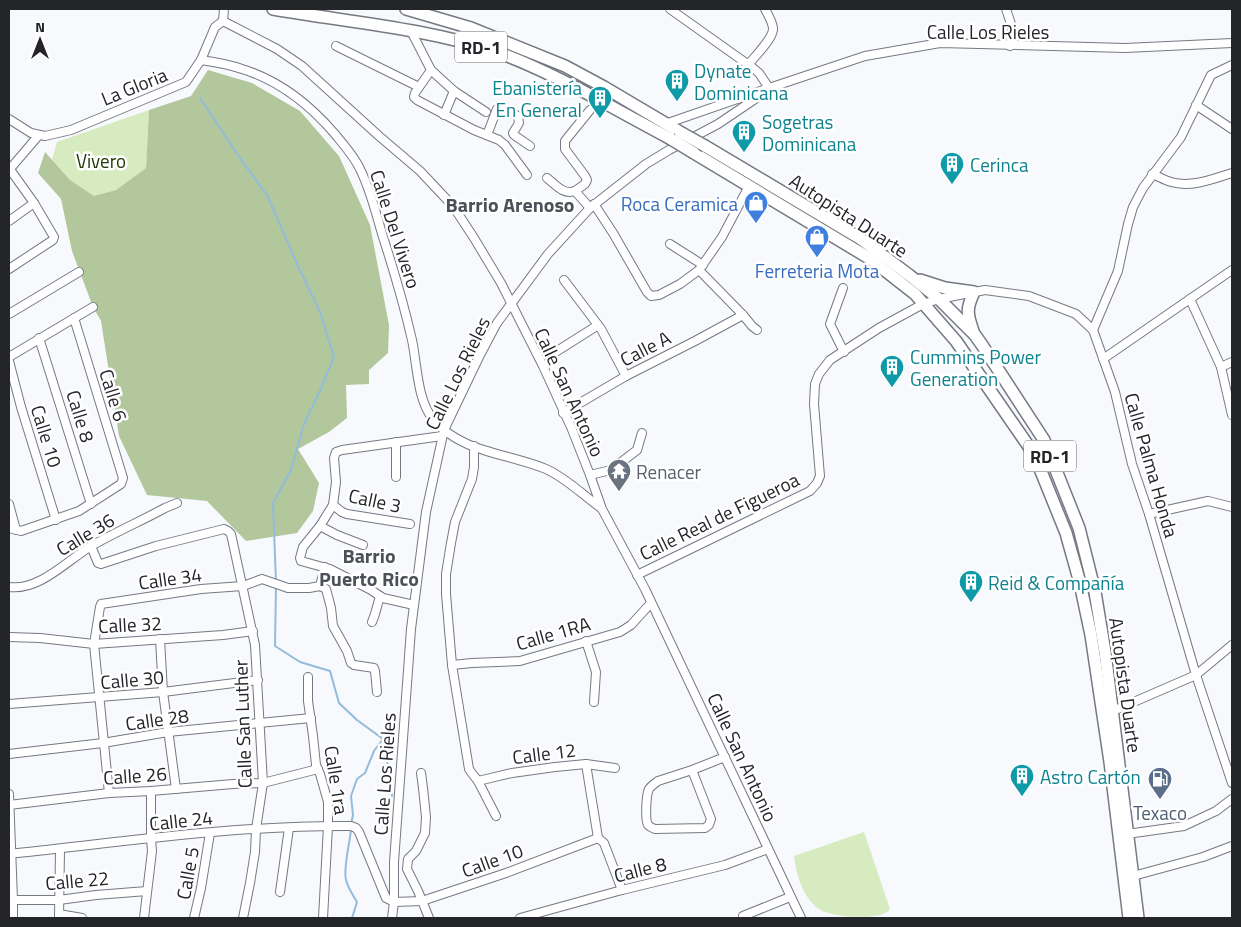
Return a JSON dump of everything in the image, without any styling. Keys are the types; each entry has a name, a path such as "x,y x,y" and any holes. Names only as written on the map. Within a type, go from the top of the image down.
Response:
{"highway":[{"name":"RD-1","path":"273,9 412,30 498,53 529,64 673,140"},
{"name":"RD-1","path":"406,9 471,28 565,66 665,124 673,140"},
{"name":"Autopista Duarte","path":"673,140 705,146 861,239 939,299 982,345 1044,440 1079,528 1095,592 1113,711 1138,918"},
{"name":"Autopista Duarte","path":"673,140 869,258 915,294 956,341 1034,454 1066,533 1080,583 1094,652 1129,918"},
{"path":"909,275 933,285 974,292 968,304 968,312 975,336"}],"street":[{"name":"La Gloria","path":"39,134 45,136 70,130 186,82 201,60 215,27 222,21 224,9"},
{"path":"670,9 759,73 768,88"},
{"path":"748,65 769,40 773,30 771,20 765,9"},
{"path":"1006,9 1012,27 1010,46"},
{"name":"Calle San Antonio","path":"222,21 277,49 302,66 420,171 453,206 474,238 501,283 543,366 571,427 602,509 651,603 801,918"},
{"path":"412,30 431,70 454,91 486,112"},
{"name":"Calle Los Rieles","path":"665,124 866,56 940,43 1125,48 1232,43"},
{"path":"336,46 419,87"},
{"name":"Calle Del Vivero","path":"201,60 242,68 277,84 308,106 327,124 352,156 359,167 374,203 396,278 412,337 418,380 425,406 443,433 474,446 546,469 564,479 602,509"},
{"path":"1093,330 1118,271 1133,207 1152,174 1181,137 1211,76 1232,65"},
{"path":"431,70 414,97 444,115 499,140 527,174"},
{"name":"Calle Los Rieles","path":"392,918 394,862 411,629 426,512 443,433 497,323 548,254 592,206 646,164 673,140 718,124 768,88"},
{"path":"444,115 454,91"},
{"path":"1196,105 1232,129"},
{"path":"487,134 497,109 501,108 518,116 519,123 513,133 530,146"},
{"path":"547,178 564,192 575,191 585,184 586,176 564,145 565,140 590,110"},
{"path":"9,118 31,133 39,134"},
{"path":"9,269 53,240 54,237 34,203 9,169 39,134"},
{"path":"1152,174 1170,181 1189,184 1200,183 1232,173"},
{"path":"575,191 592,206 612,232 651,296 666,292 701,268 722,237 749,186"},
{"path":"9,221 34,203"},
{"path":"670,244 701,268 757,330"},
{"path":"1103,358 1232,270"},
{"path":"9,314 79,272"},
{"path":"564,280 595,319 626,376"},
{"path":"843,288 830,324 844,352"},
{"name":"Calle Palma Honda","path":"923,304 985,290 1029,296 1076,314 1093,330 1114,392 1132,464 1196,675 1232,783"},
{"path":"1190,299 1221,367 1232,414"},
{"name":"Calle Real de Figueroa","path":"637,575 810,491 820,476 814,404 815,384 819,374 830,360 879,328 923,304"},
{"path":"9,356 94,307"},
{"name":"Calle A","path":"563,413 626,376 743,315"},
{"name":"Calle 6","path":"74,318 123,478 121,484 91,504"},
{"path":"554,353 595,327 598,327"},
{"name":"Calle 8","path":"39,338 91,504"},
{"name":"Calle 10","path":"9,360 21,407 56,520"},
{"path":"1221,367 1232,362"},
{"path":"414,605 383,598 325,567 300,559 304,547 333,506 336,482 335,454 342,450 443,433"},
{"path":"590,475 611,470 638,450 642,433"},
{"path":"396,442 396,477"},
{"path":"474,446 472,479 456,522 451,543 446,574 446,594 452,665 469,768 496,816"},
{"path":"1148,514 1208,501 1232,508"},
{"name":"Calle 36","path":"9,587 30,586 56,571 91,546 177,503"},
{"path":"9,504 13,529 21,531 56,520 91,504"},
{"name":"Calle 3","path":"333,506 348,514 410,524"},
{"path":"320,526 337,536 363,545"},
{"name":"Calle San Luther","path":"91,546 99,564 156,546 224,529 231,534 256,645 263,783 250,883 243,918"},
{"path":"325,567 320,586 326,589 333,626 347,651 351,663 374,668 376,692"},
{"name":"Calle 34","path":"94,644 101,604 201,589 243,586 262,580 288,588 320,586"},
{"path":"372,622 380,596"},
{"name":"Calle 1RA","path":"452,665 520,661 620,632 631,625 651,603"},
{"name":"Calle 32","path":"9,637 40,638 94,644 223,635 252,631"},
{"path":"160,639 163,692 176,789"},
{"path":"586,641 596,672 594,702"},
{"path":"94,644 109,793"},
{"path":"1113,711 1196,675 1232,645"},
{"name":"Calle 1ra","path":"308,677 308,701 316,765 328,802 323,918"},
{"name":"Calle 30","path":"9,704 163,692 258,680"},
{"name":"Calle 28","path":"9,754 103,743 168,732 311,718"},
{"path":"692,770 711,820 709,825 705,828 655,829 650,827 647,824 647,795 653,784 725,757"},
{"path":"586,764 598,838 604,843 622,890"},
{"name":"Calle 12","path":"478,781 512,773 586,764 616,768"},
{"name":"Calle 26","path":"9,805 109,793 151,792 263,783 318,769"},
{"path":"421,773 426,817 425,833 416,850 408,859 407,869 429,918"},
{"path":"144,918 152,851 151,792"},
{"path":"9,794 13,918"},
{"path":"1127,834 1184,826 1216,811 1232,799"},
{"name":"Calle 24","path":"10,854 210,832 351,826 359,832 386,898 394,902"},
{"path":"280,892 289,828"},
{"name":"Calle 5","path":"194,918 210,832"},
{"name":"Calle 10","path":"394,902 422,902 598,838"},
{"path":"1133,876 1203,857 1232,846"},
{"path":"60,849 59,916 82,918"},
{"name":"Calle 8","path":"520,918 622,890 725,865 768,849"},
{"name":"Calle 22","path":"11,900 59,900 147,891"},
{"path":"743,916 790,897"},
{"path":"547,910 550,918"}],"green space":[{"path":"208,70 252,83 300,111 339,156 370,225 389,325 388,353 369,370 369,384 346,385 347,418 329,432 298,449 319,483 313,511 297,533 246,541 207,501 147,495 119,436 101,321 93,307 72,251 61,199 38,173 45,152 70,180 94,196 116,190 146,168 149,110 191,96"},
{"name":"Vivero","path":"149,110 146,168 116,190 94,196 70,180 52,160 57,142"},
{"path":"864,832 890,909 886,913 868,917 838,915 821,910 810,901 803,889 794,856"}],"waterway":[{"path":"200,98 267,195 320,312 334,357 304,424 291,470 273,503 276,582"},
{"path":"276,587 275,646 300,662 330,671 339,703 357,720 383,739 392,796"},
{"path":"351,824 353,815 351,796 357,779 365,773 374,751 383,739"},
{"path":"351,829 345,875 348,886 357,902 352,918"}],"place":[{"name":"Dynate Dominicana","path":"677,102"},
{"name":"Ebanistería En General","path":"600,119"},
{"name":"Sogetras Dominicana","path":"744,153"},
{"name":"Cerinca","path":"952,185"},
{"name":"Roca Ceramica","path":"756,224"},
{"name":"Ferreteria Mota","path":"817,258"},
{"name":"Cummins Power Generation","path":"892,388"},
{"name":"Renacer","path":"619,492"},
{"name":"Reid & Compañía","path":"971,603"},
{"name":"Astro Cartón","path":"1022,797"},
{"name":"Texaco","path":"1160,800"}],"district":[{"name":"Barrio Arenoso","path":"510,204"},
{"name":"Barrio Puerto Rico","path":"369,566"}]}
